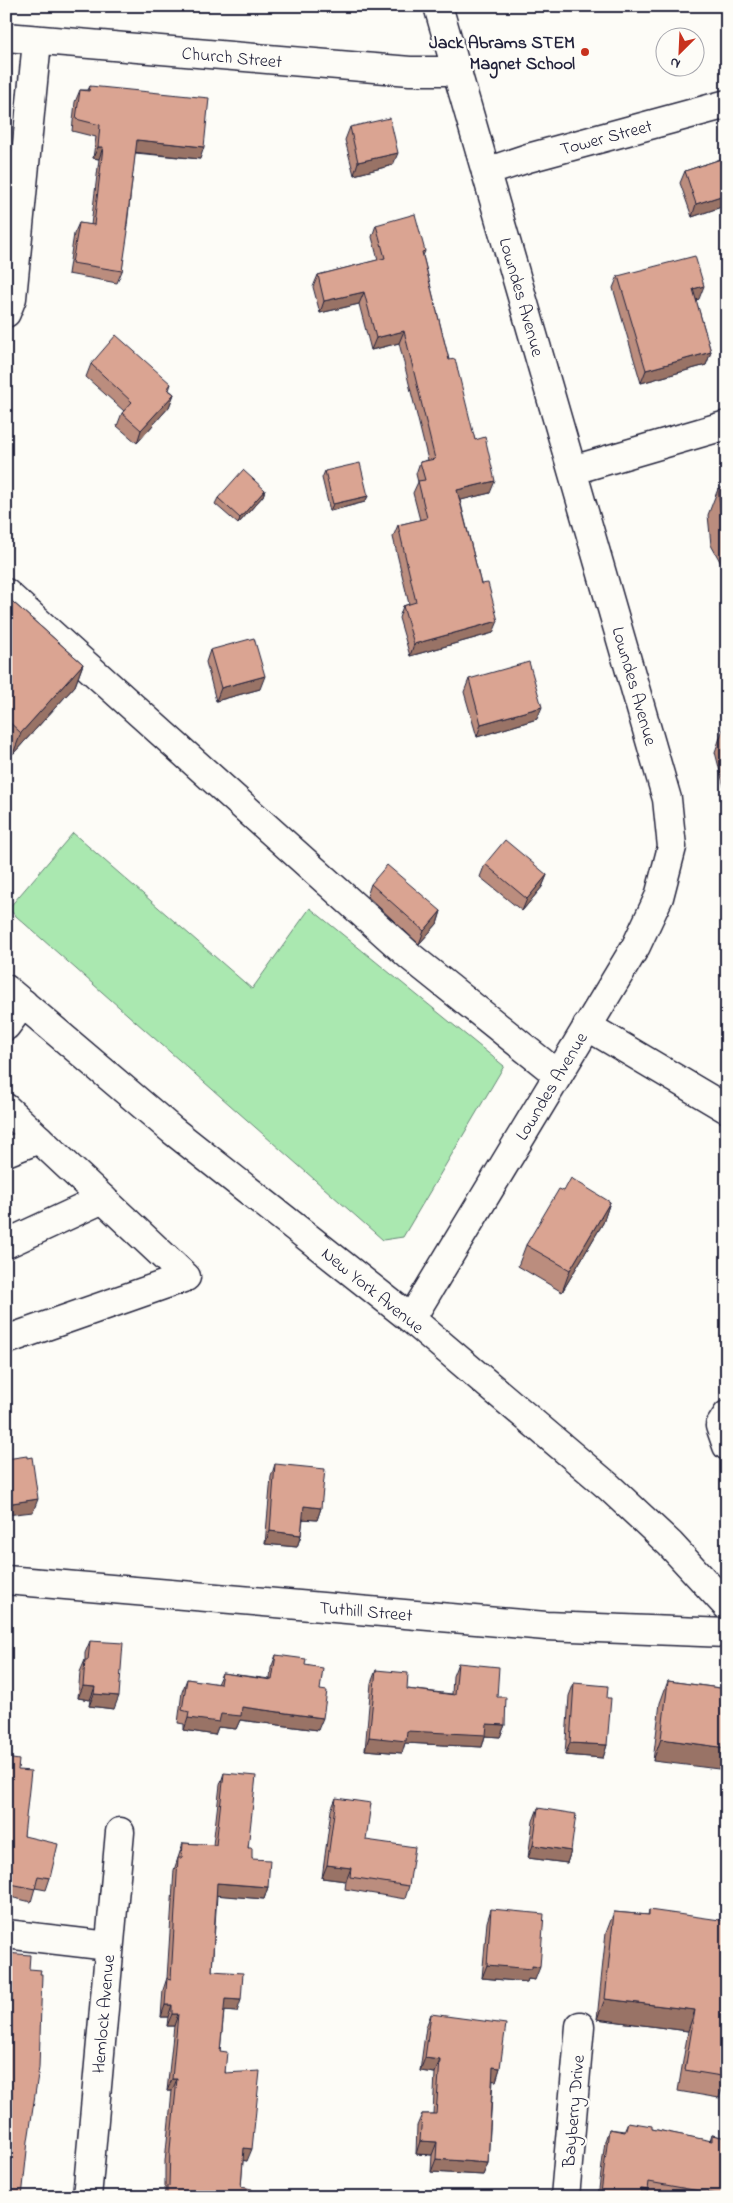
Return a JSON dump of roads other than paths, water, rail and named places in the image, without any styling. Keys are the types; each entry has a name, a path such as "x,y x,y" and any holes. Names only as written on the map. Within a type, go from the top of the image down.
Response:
{"street":[{"name":"Lowndes Avenue","path":"410,1319 636,946 659,897 672,847 667,800 438,6"},
{"name":"Church Street","path":"6,37 410,71 458,71"},
{"path":"6,313 12,298 36,41"},
{"name":"Tower Street","path":"486,172 528,158 727,104"},
{"path":"573,470 727,425"},
{"path":"6,593 411,957 558,1075"},
{"path":"6,1026 15,996"},
{"name":"New York Avenue","path":"15,996 172,1130 410,1319 609,1487 670,1544 727,1606"},
{"path":"587,1026 727,1110"},
{"path":"6,1108 186,1278 6,1340"},
{"path":"6,1152 39,1139"},
{"path":"6,1244 103,1199"},
{"path":"727,1414 720,1426 727,1446"},
{"name":"Tuthill Street","path":"6,1580 546,1626 727,1633"},
{"name":"Hemlock Avenue","path":"87,2197 120,1832"},
{"path":"6,1934 109,1946"},
{"name":"Bayberry Drive","path":"565,2197 580,2026"}],"place":[{"name":"Jack Abrams STEM Magnet School","path":"585,52"}]}
